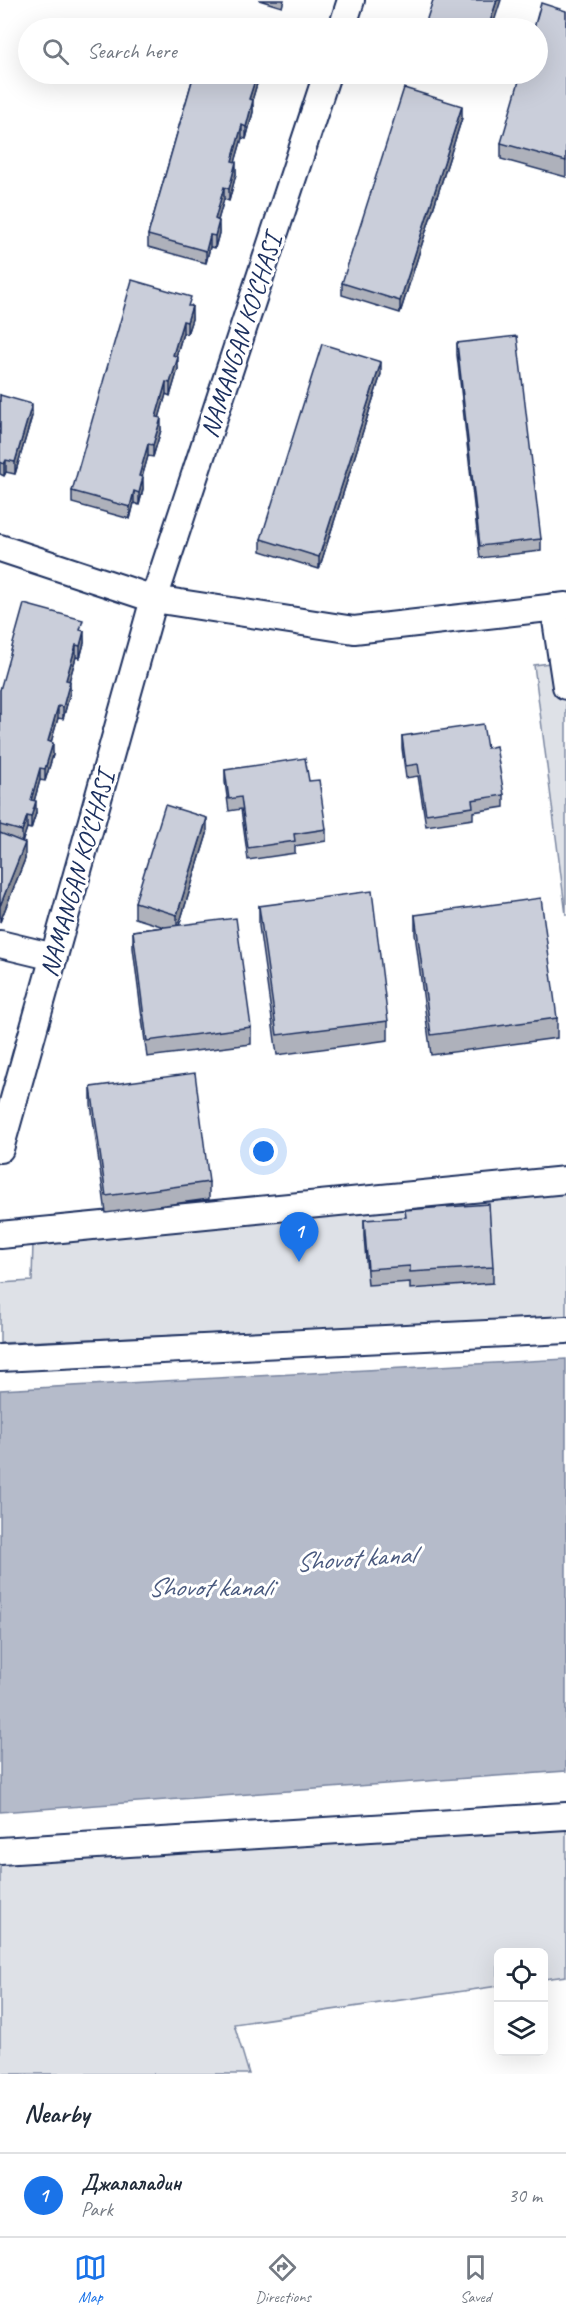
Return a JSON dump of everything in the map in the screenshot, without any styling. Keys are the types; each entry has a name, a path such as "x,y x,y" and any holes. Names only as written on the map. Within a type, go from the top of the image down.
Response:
{"street":[{"path":"345,18 351,0"},
{"name":"NAMANGAN KO'CHASI","path":"0,1149 154,599 324,84"},
{"path":"0,548 154,599 354,630 560,607 566,686"},
{"path":"0,944 54,957"},
{"path":"0,1235 566,1180"},
{"path":"0,1358 566,1330"},
{"path":"0,1851 566,1816"}],"shaded area":[{"path":"566,661 566,915 534,665"},
{"path":"566,1168 566,1318 0,1343 0,1283 32,1281 33,1242"},
{"path":"566,1803 566,1976 548,1978 548,1948 494,1948 494,1987 234,2024 249,2074 0,2074 0,1838"}],"water":[{"name":"Shovot kanali","path":"566,1359 566,1771 0,1812 0,1390"}],"building":[{"path":"433,0 497,0 491,18 427,18"},
{"path":"541,3 566,11 566,161 501,143 518,84 548,84 548,18 537,18"},
{"path":"191,84 254,84 249,99 253,100 246,127 242,125 232,161 236,162 229,189 224,187 215,219 219,221 215,236 210,235 206,251 148,235"},
{"path":"404,88 462,106 400,301 342,283"},
{"path":"132,280 191,297 188,306 192,306 187,322 183,321 173,355 178,357 170,383 166,382 156,417 161,418 153,445 148,444 139,476 143,477 139,493 134,491 130,507 72,491"},
{"path":"517,336 541,539 480,546 457,343"},
{"path":"322,344 381,362 319,557 261,539"},
{"path":"0,395 32,404 15,462 6,460 4,464 0,462"},
{"path":"24,604 83,620 80,630 84,631 80,646 76,645 66,680 70,681 63,707 58,706 48,741 53,743 45,769 40,768 31,800 36,801 31,817 27,816 22,831 0,825 0,690"},
{"path":"483,724 487,748 496,746 504,795 472,800 473,807 426,814 418,764 406,766 402,736"},
{"path":"305,758 309,781 319,780 326,829 294,834 295,841 248,848 241,797 229,799 225,770"},
{"path":"165,805 207,818 177,915 135,902"},
{"path":"0,833 25,843 0,906"},
{"path":"372,891 388,1021 277,1035 259,906"},
{"path":"541,898 557,1018 431,1035 415,915"},
{"path":"236,918 251,1027 147,1041 133,931"},
{"path":"195,1073 209,1182 106,1196 91,1087"},
{"path":"489,1204 493,1267 410,1272 410,1266 368,1269 364,1220 406,1217 405,1210"}],"place":[{"name":"Джалаладин","path":"299,1262"}],"water label":[{"name":"Shovot kanal","path":"355,1558"}]}
